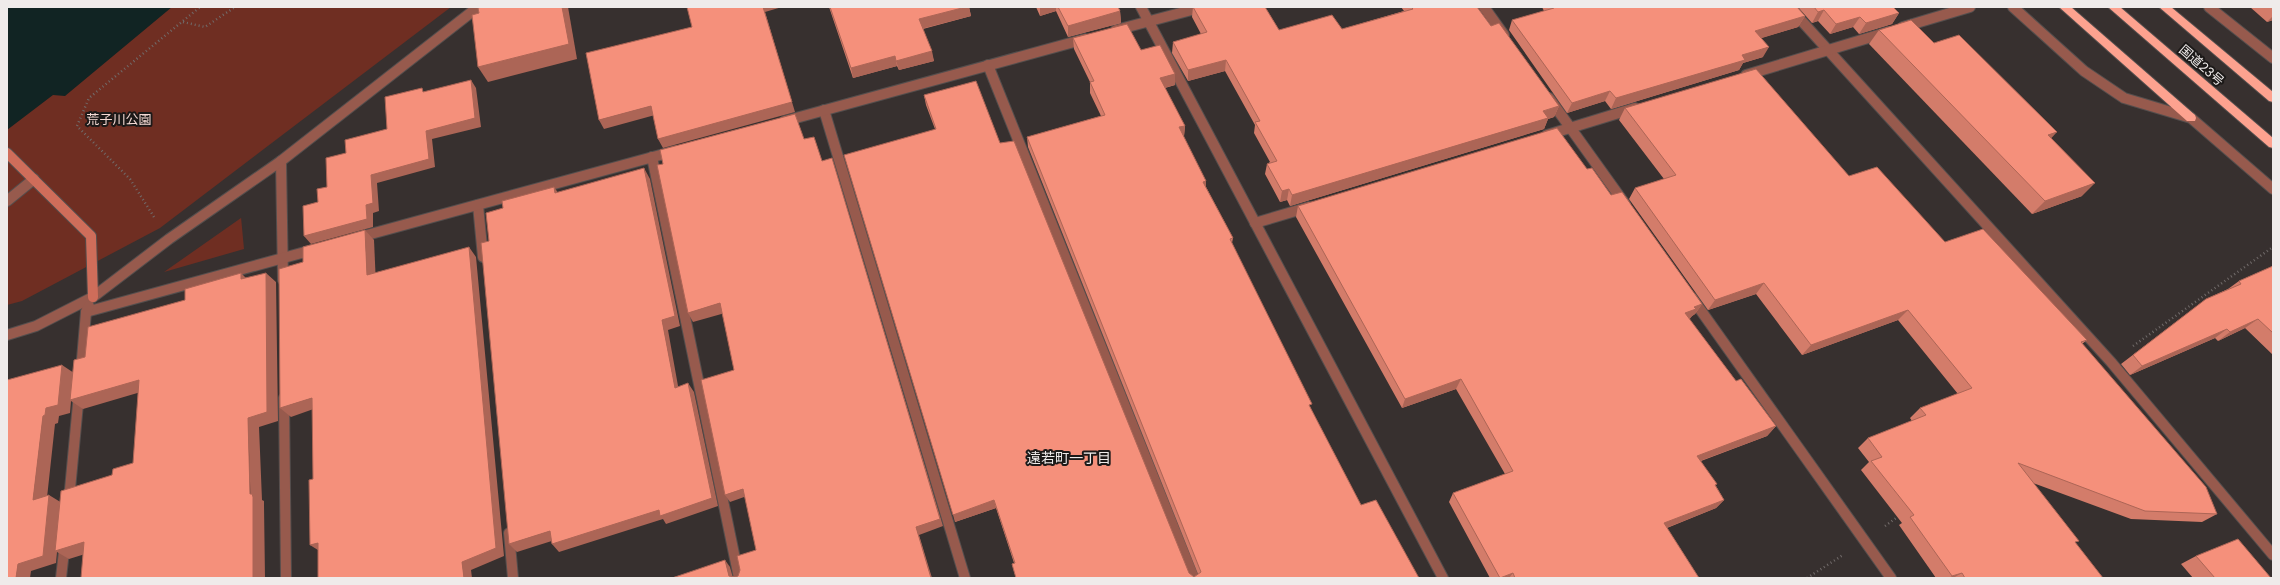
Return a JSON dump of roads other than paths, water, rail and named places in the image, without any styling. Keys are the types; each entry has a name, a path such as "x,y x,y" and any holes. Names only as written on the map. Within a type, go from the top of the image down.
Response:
{"highway":[{"path":"2064,7 2191,118"},
{"name":"国道23号","path":"2114,7 2273,144"},
{"name":"国道23号","path":"2164,7 2273,98"}],"street":[{"path":"7,335 36,326 93,297 169,239 281,160 478,7"},
{"path":"1141,7 1443,578"},
{"path":"772,125 1203,7"},
{"path":"1484,7 1512,45"},
{"path":"1789,7 2111,362 2273,555"},
{"path":"1737,77 1970,7"},
{"path":"2013,7 2084,71 2124,98 2191,118 2273,189"},
{"path":"2209,7 2273,58"},
{"path":"988,66 1194,578"},
{"path":"1543,90 1630,212"},
{"path":"1541,137 1646,105"},
{"path":"824,110 965,578"},
{"path":"343,242 682,149"},
{"path":"7,153 91,236 93,297 86,312 68,508"},
{"path":"652,157 739,578"},
{"path":"281,160 283,290"},
{"path":"7,201 34,179"},
{"path":"478,205 484,268"},
{"path":"1255,223 1315,205"},
{"path":"86,312 328,246"},
{"path":"1686,289 1891,578"},
{"path":"284,386 286,578"},
{"path":"508,522 513,578"},
{"path":"61,578 66,531"}],"water":[{"path":"7,7 172,7 65,96 53,95 7,130"}],"district":[{"name":"遠若町一丁目","path":"1069,458"}],"park label":[{"name":"荒子川公園","path":"119,119"}]}
